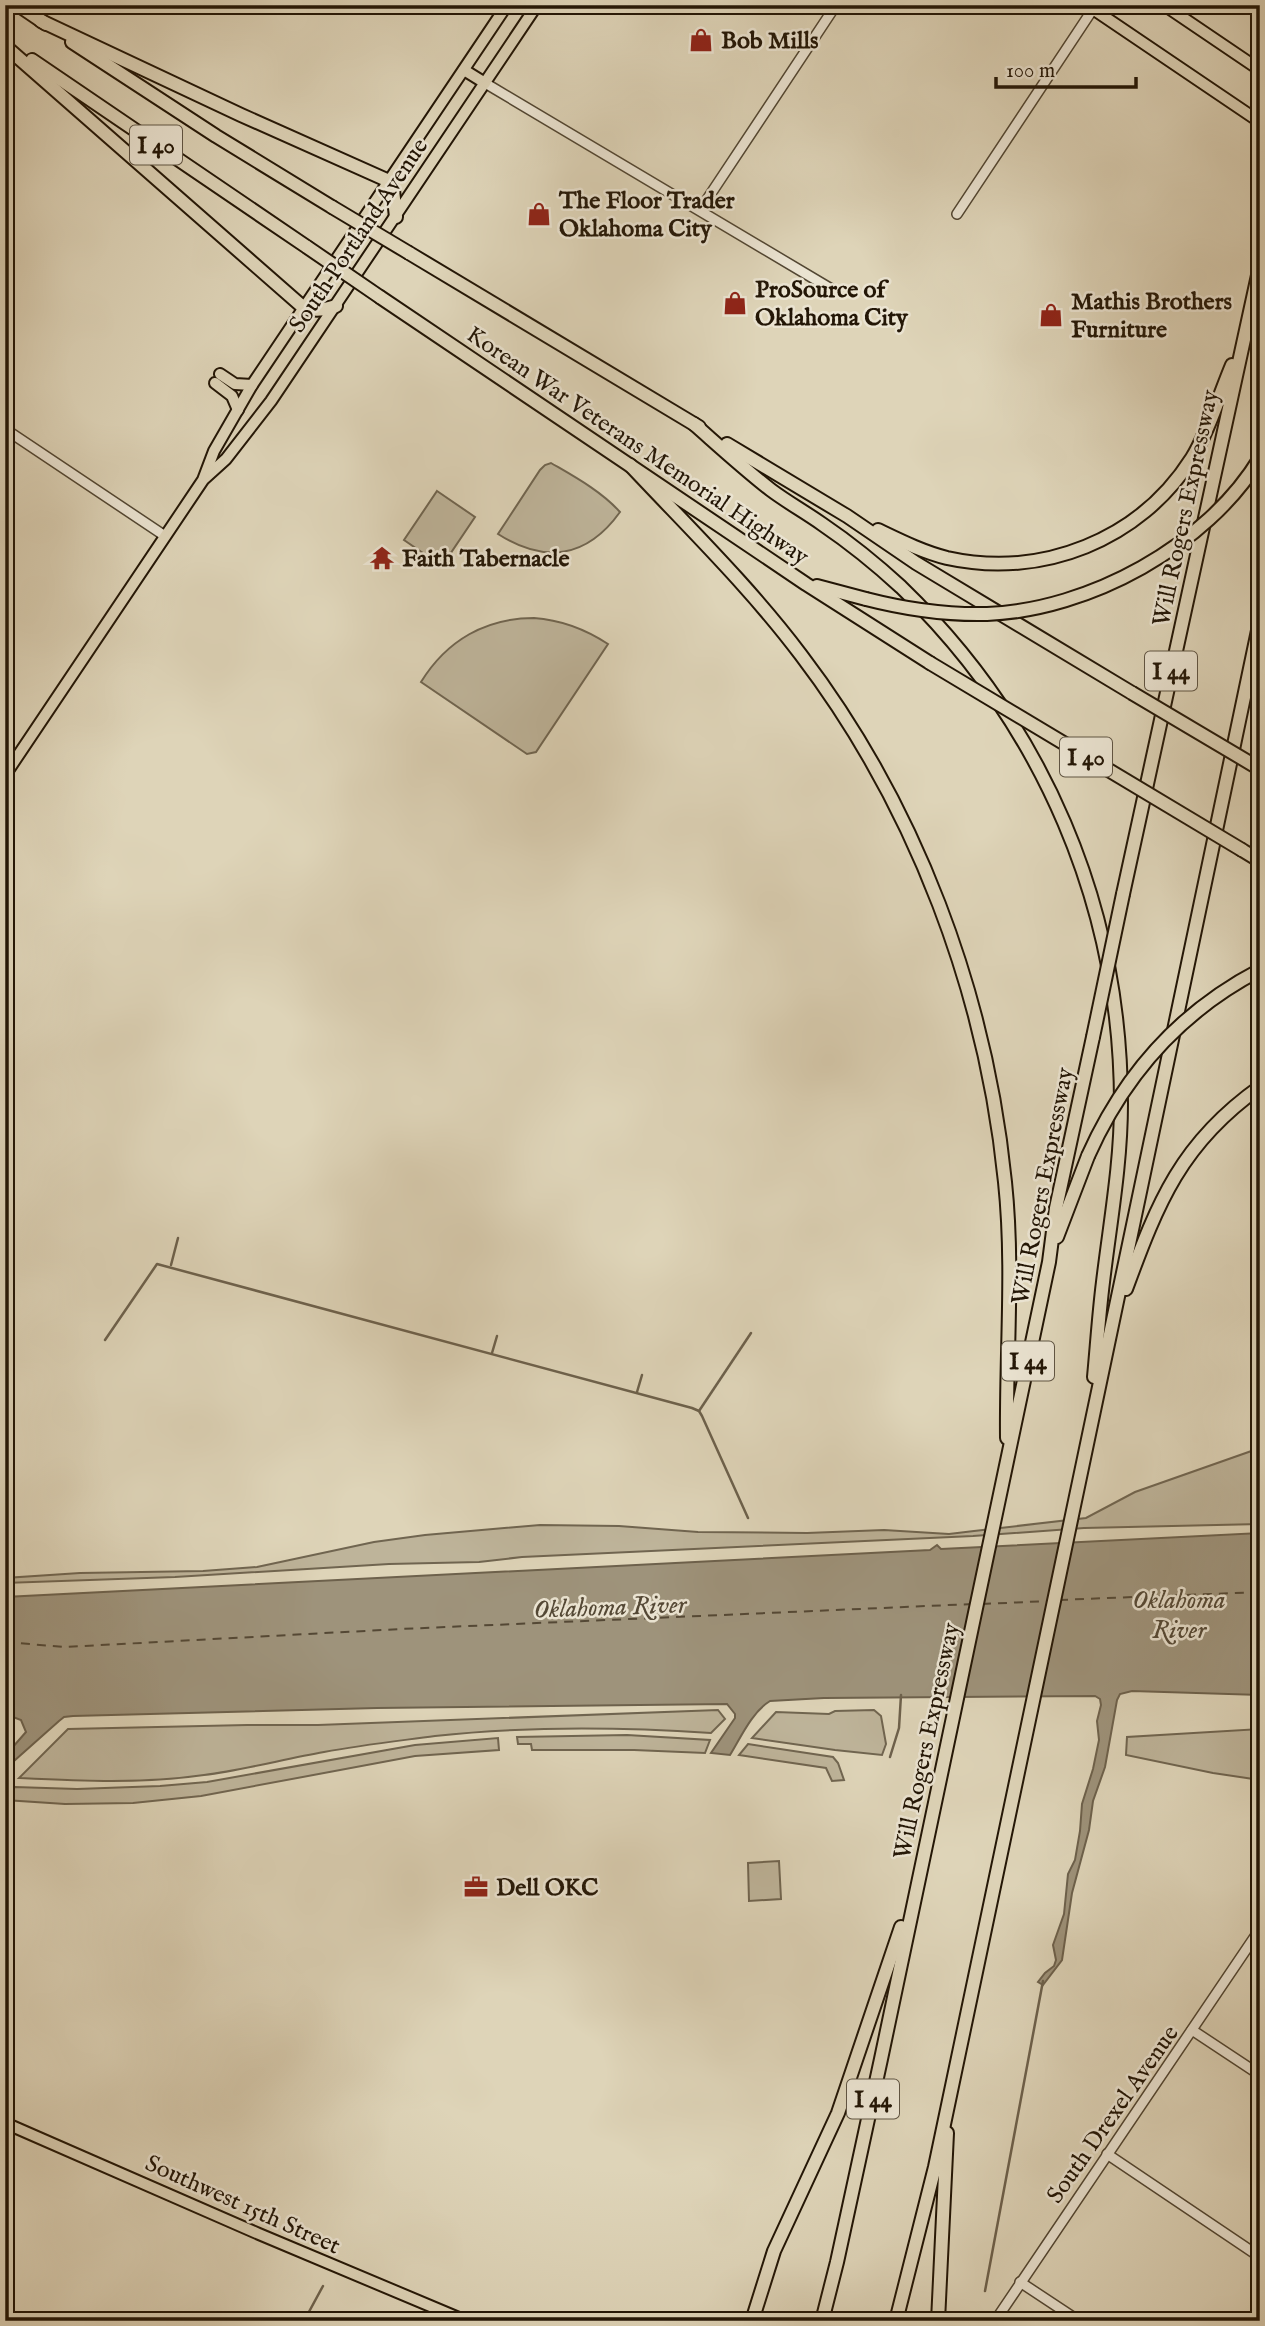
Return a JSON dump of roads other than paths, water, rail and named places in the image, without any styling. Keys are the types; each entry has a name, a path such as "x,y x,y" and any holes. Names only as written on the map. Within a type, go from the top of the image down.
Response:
{"highway":[{"name":"Korean War Veterans Memorial Highway","path":"18,5 216,136 847,516 916,563 1260,769"},
{"path":"41,21 389,181 393,190 396,217"},
{"name":"Korean War Veterans Memorial Highway","path":"5,44 806,584 930,663 1260,861"},
{"path":"5,44 304,308 326,310 336,306"},
{"name":"Will Rogers Expressway","path":"822,2321 857,2174 1048,1262 1056,1208 1260,266"},
{"path":"847,516 923,551 970,562 1025,562 1058,556 1085,547 1113,534 1143,513 1165,493 1184,470 1201,442 1245,332"},
{"path":"694,424 772,491 865,556 935,621 992,690 1022,738 1048,785 1080,862 1100,926 1111,985 1118,1030 1121,1106 1117,1176 1103,1283 1089,1432"},
{"path":"806,584 910,608 988,614 1039,606 1090,592 1130,574 1183,540 1217,510 1260,458"},
{"path":"629,464 743,584 817,676 880,776 933,889 974,1011 991,1085 1002,1152 1010,1279 1006,1378 1007,1461"},
{"path":"896,2321 921,2229 948,2105 1260,621"},
{"path":"1048,1262 1088,1156 1117,1100 1140,1067 1163,1041 1198,1009 1227,988 1260,970"},
{"path":"1111,1332 1153,1217 1168,1186 1181,1165 1214,1126 1260,1087"},
{"path":"752,2321 774,2251 838,2113 918,1877"},
{"path":"938,2321 942,2216 947,2173 948,2105"}],"main road":[{"name":"South Portland Avenue","path":"5,775 203,480 214,452 252,385 507,5"},
{"name":"South Portland Avenue","path":"203,480 226,459 250,429 336,306 537,5"},
{"path":"1164,5 1260,70"},
{"path":"1090,7 1260,122"},
{"path":"464,70 485,83"},
{"path":"238,410 232,396 217,379 252,385"},
{"name":"Southwest 15th Street","path":"5,2123 466,2321"}],"street":[{"path":"701,210 836,5"},
{"path":"957,214 1090,7"},
{"path":"485,83 833,290"},
{"path":"5,429 165,536"},
{"name":"South Drexel Avenue","path":"995,2321 1260,1929"},
{"path":"1192,2031 1260,2075"},
{"path":"1107,2154 1260,2257"},
{"path":"1020,2282 1079,2321"}],"water":[{"name":"Oklahoma River","path":"1260,1533 1260,1695 1132,1691 1120,1694 1105,1767 1093,1801 1089,1830 1072,1893 1062,1960 1043,1985 1038,1982 1054,1966 1056,1960 1053,1945 1064,1914 1068,1874 1075,1860 1082,1804 1099,1740 1097,1721 1101,1705 1100,1699 1095,1696 824,1698 770,1701 752,1718 730,1755 711,1753 735,1718 727,1704 377,1708 73,1716 64,1717 5,1769 5,1756 26,1732 21,1720 5,1714 5,1597 930,1550 937,1545 941,1549"}],"waterway":[{"path":"171,1265 178,1238"},
{"path":"105,1340 157,1264 692,1408 702,1416 748,1518"},
{"path":"699,1411 751,1333"},
{"path":"492,1353 497,1336"},
{"path":"637,1392 642,1375"},
{"path":"890,1757 899,1728 901,1695"},
{"path":"985,2291 1043,1981"},
{"path":"304,2321 323,2286"}],"place":[{"name":"Bob Mills","path":"701,40"},
{"name":"The Floor Trader Oklahoma City","path":"539,214"},
{"name":"ProSource of Oklahoma City","path":"735,303"},
{"name":"Mathis Brothers Furniture","path":"1051,315"},
{"name":"Faith Tabernacle","path":"382,558"},
{"name":"Dell OKC","path":"476,1887"}]}
